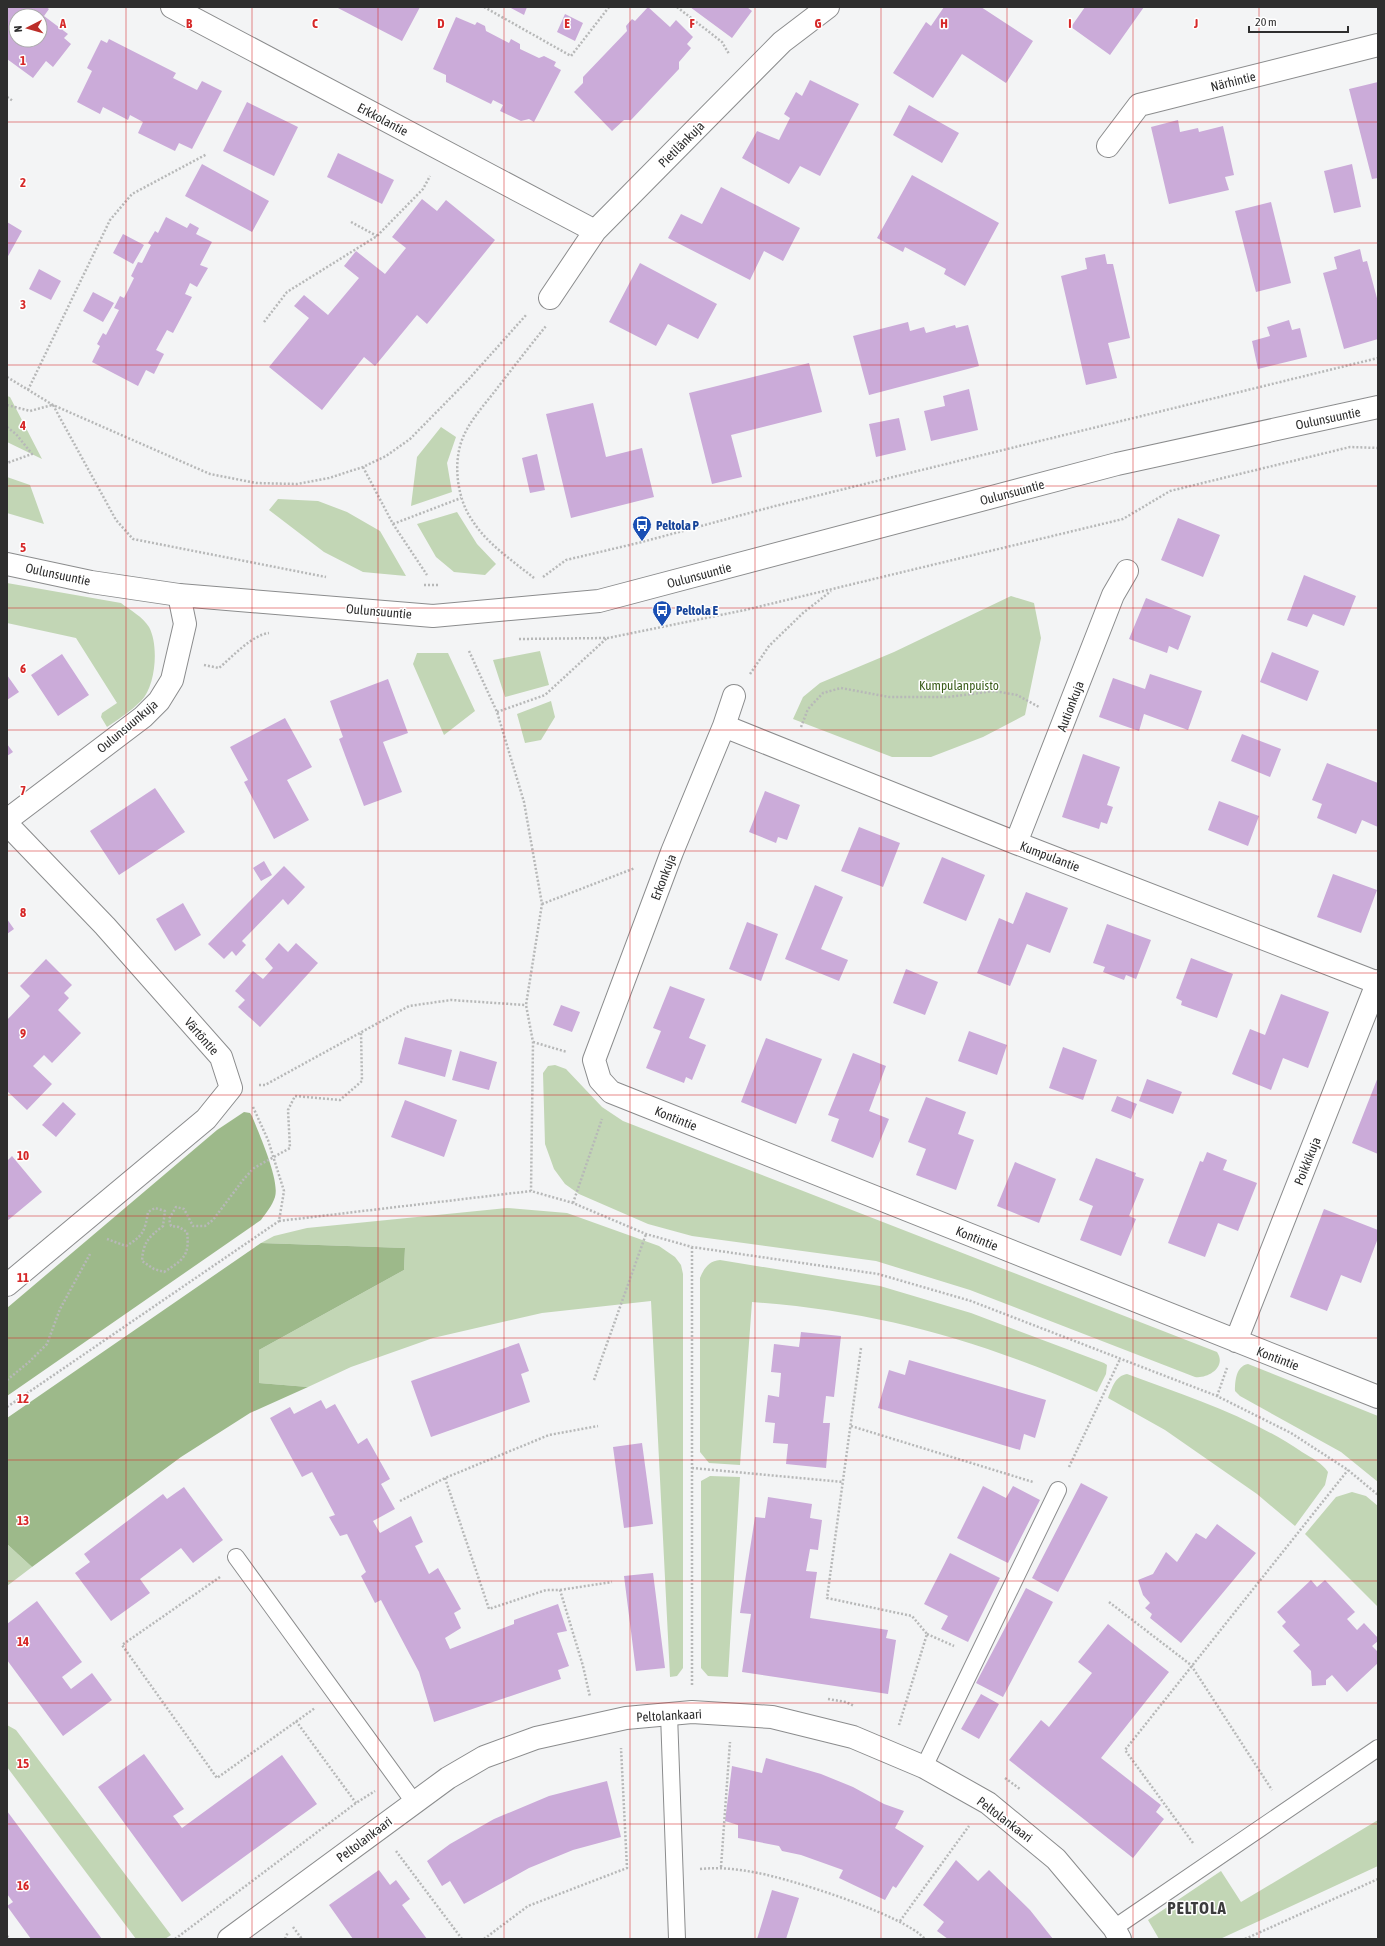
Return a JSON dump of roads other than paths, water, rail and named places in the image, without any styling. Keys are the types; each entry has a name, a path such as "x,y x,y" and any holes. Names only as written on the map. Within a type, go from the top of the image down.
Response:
{"street":[{"name":"Erkkolantie","path":"172,7 595,231"},
{"name":"Pietilänkuja","path":"550,298 595,231 782,42 828,7"},
{"name":"Närhintie","path":"1108,146 1139,105 1378,45"},
{"name":"Oulunsuuntie","path":"7,564 91,582 179,595 433,616 599,601 1117,464 1378,407"},
{"name":"Autionkuja","path":"1016,843 1113,595 1127,571"},
{"name":"Oulunsuunkuja","path":"7,820 143,717 159,701 172,680 185,624 179,595"},
{"name":"Erkonkuja","path":"611,1092 600,1080 594,1060 672,852 724,726 734,696"},
{"name":"Kumpulantie","path":"724,726 1016,843 1378,982"},
{"name":"Värtöntie","path":"7,824 105,926 221,1057 231,1088 206,1119 7,1285"},
{"name":"Poikkikuja","path":"1236,1341 1378,982"},
{"name":"Kontintie","path":"611,1092 1378,1397"},
{"name":"Peltolankaari","path":"234,1938 414,1802 448,1778 484,1758 536,1738 626,1718 692,1712 772,1717 853,1737 924,1767 988,1804 1056,1859 1117,1934"}],"lane":[{"path":"924,1767 1058,1490"},
{"path":"238,1560 414,1802"},
{"path":"669,1714 678,1939"},
{"path":"1117,1934 1208,1863 1378,1748"}],"place":[{"name":"Peltola P","path":"642,542"},
{"name":"Peltola E","path":"662,627"}],"district":[{"name":"PELTOLA","path":"1197,1908"}],"park label":[{"name":"Kumpulanpuisto","path":"959,685"}]}
